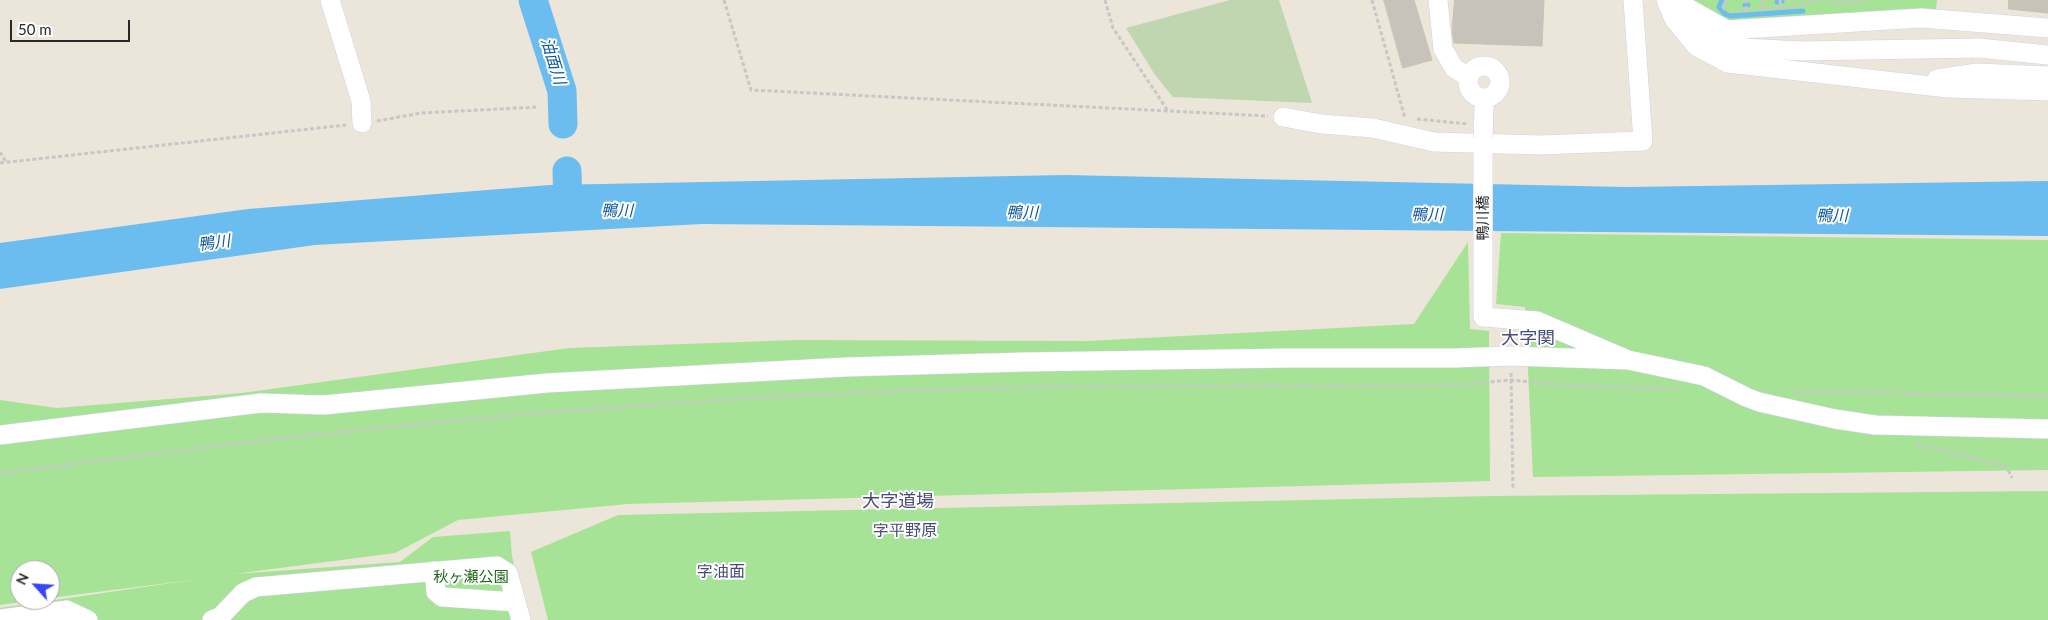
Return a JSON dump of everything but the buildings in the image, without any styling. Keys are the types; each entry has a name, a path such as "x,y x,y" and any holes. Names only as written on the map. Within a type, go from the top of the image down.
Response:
{"street":[{"path":"330,0 360,100 362,124"},
{"path":"1438,0 1443,49 1454,68 1469,77"},
{"path":"1283,117 1321,124 1374,128 1434,142 1481,139 1540,145 1642,141 1633,0"},
{"path":"1675,1 1727,30 1921,18 2048,28"},
{"path":"1675,1 1700,31 1724,48 1802,51 1979,48 2048,55"},
{"path":"1675,1 1674,19 1696,46 1728,63 1948,88 2048,91"},
{"path":"1480,66 1490,67 1498,74 1500,85 1498,90 1484,103 1471,92 1468,82 1469,77 1480,66"},
{"path":"1908,82 1977,73 2048,76"},
{"name":"鴨川橋","path":"1484,103 1481,139 1483,317 1537,321 1628,360"},
{"path":"0,435 100,421 261,403 324,405 547,383 846,367 1269,358 1511,356 1628,360 1704,376 1759,402 1835,419 1875,424 2048,429"},
{"path":"212,620 220,617 243,594 256,587 496,566 508,573 521,620"},
{"path":"434,571 436,592 442,597 516,602"},
{"path":"0,618 67,610 88,620"}],"path":[{"path":"724,0 751,90 1283,117"},
{"path":"1105,0 1113,28 1168,111"},
{"path":"1372,0 1405,118"},
{"path":"1726,0 1723,7 1725,10 1730,11"},
{"path":"1762,0 1762,9"},
{"path":"1788,7 1819,0"},
{"path":"1780,1 1781,8"},
{"path":"1736,11 1746,5 1753,10"},
{"path":"0,163 362,124 420,113 538,107"},
{"path":"1397,118 1405,118 1481,139"},
{"path":"0,152 6,162"},
{"path":"1511,356 1513,490"},
{"path":"0,474 236,442 355,429 503,415 711,400 988,388 1460,385 1511,380 1563,386 1683,389"},
{"path":"1789,391 2048,396"},
{"path":"1910,443 2006,466 2012,478"}],"green space":[{"path":"1230,0 1279,0 1312,103 1173,97 1155,75 1126,28"},
{"path":"1689,0 1937,0 1936,10 1725,22"},
{"path":"1501,233 2048,240 2048,470 1533,477 1525,307 1496,304"},
{"name":"秋ヶ瀬公園","path":"1468,242 1470,329 1489,331 1490,481 628,504 458,520 395,553 234,574 400,562 433,537 510,531 512,556 526,620 0,620 0,608 10,607 10,610 60,610 60,599 192,580 60,597 60,560 10,560 10,604 0,605 0,400 57,408 242,393 569,348 797,340 1086,341 1414,324"},
{"path":"2048,491 2048,620 548,620 531,552 618,515 1491,496"}],"water":[{"name":"鴨川","path":"1065,175 1626,187 2048,181 2048,236 702,224 315,245 0,289 0,243 248,209 550,185"}],"waterway":[{"name":"油面川","path":"533,0 562,91 563,124"},
{"path":"1722,0 1719,7 1725,14 1731,16 1803,11"},
{"path":"1777,2 1782,1"},
{"name":"油面川","path":"567,171 568,211"}],"district":[{"name":"大字関","path":"1528,338"},
{"name":"大字道場","path":"898,501"},
{"name":"字平野原","path":"905,531"},
{"name":"字油面","path":"721,572"}]}
